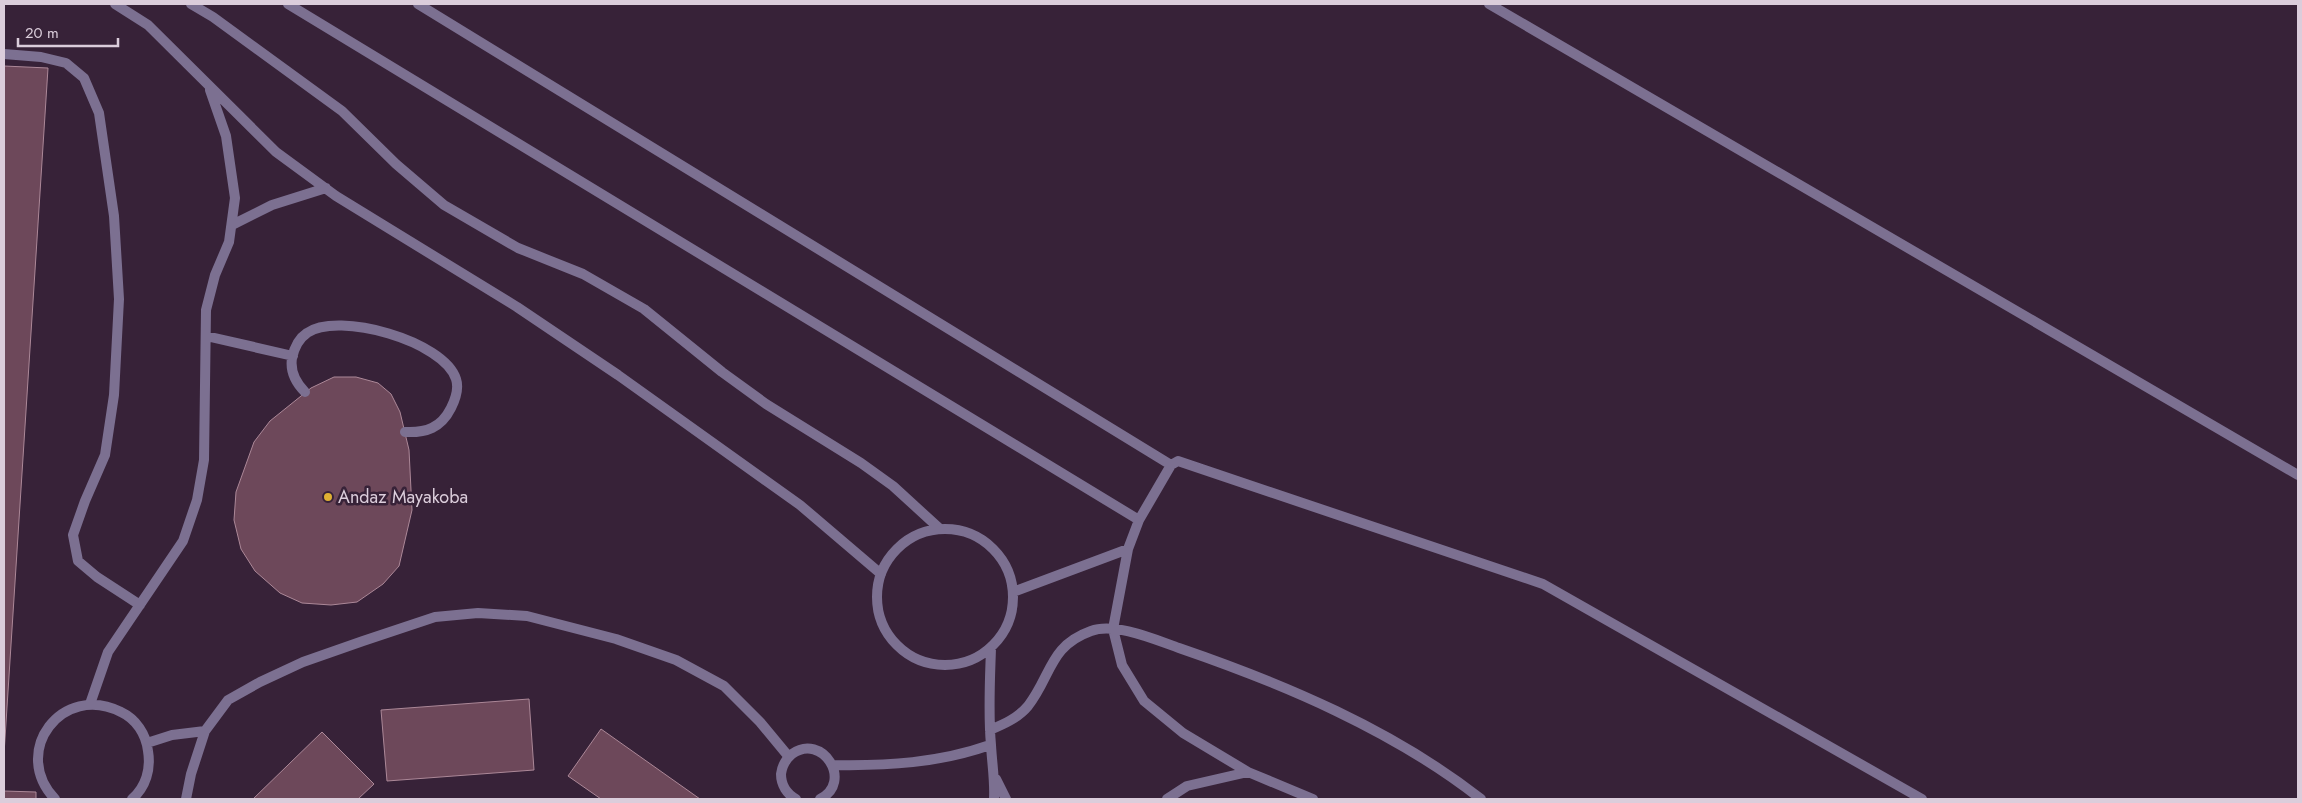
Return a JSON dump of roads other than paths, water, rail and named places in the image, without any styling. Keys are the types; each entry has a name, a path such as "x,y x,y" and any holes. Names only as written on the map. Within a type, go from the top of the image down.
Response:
{"lane":[{"path":"115,4 148,25 276,152 326,188 517,307 618,375 800,504 881,574"},
{"path":"192,4 220,22 342,111 396,164 444,205 518,248 584,274 644,309 722,372 766,404 861,463 893,486 940,529"},
{"path":"288,4 1139,520"},
{"path":"418,4 1170,465"},
{"path":"1489,4 2298,475"},
{"path":"4,54 41,57 66,63 84,78 99,113 114,216 119,299 114,395 105,456 85,501 73,535 78,561 97,577 140,605"},
{"path":"90,704 108,652 183,541 197,500 204,460 206,310 215,275 229,242 235,198 226,136 209,87"},
{"path":"232,225 272,205 326,188"},
{"path":"305,392 298,385 291,366 294,348 307,332 331,326 381,331 430,350 447,364 456,379 456,398 445,419 429,432 405,432"},
{"path":"206,336 293,356"},
{"path":"1313,799 1248,772 1183,733 1144,701 1122,665 1113,629 1128,549 1139,520 1170,465 1178,461 1543,584 1922,799"},
{"path":"940,529 962,531 981,540 997,554 1008,572 1013,592 1012,613 1004,632 991,648 972,660 950,665 928,663 907,654 891,639 880,619 877,597 881,574 890,557 904,543 921,534 940,529"},
{"path":"1013,592 1128,549"},
{"path":"186,799 191,774 205,731 228,700 260,682 304,662 435,616 478,613 527,616 616,639 676,660 724,686 760,722 789,757"},
{"path":"990,730 1010,722 1026,707 1043,683 1054,657 1072,639 1093,630 1113,629 1154,639 1226,664 1309,698 1390,740 1454,778 1481,799"},
{"path":"991,648 989,695 990,745 995,778 994,799"},
{"path":"55,799 46,789 39,772 38,752 44,734 56,718 72,708 90,704 110,706 127,715 139,727 147,743 150,761 147,778 138,794 132,799"},
{"path":"147,743 172,735 205,731"},
{"path":"833,765 905,764 939,758 990,745"},
{"path":"796,799 785,790 781,772 789,757 804,749 813,749 828,757 833,765 835,782 831,791 820,799"},
{"path":"1167,799 1187,786 1248,772"},
{"path":"995,778 1006,799"}],"place":[{"name":"Andaz Mayakoba","path":"328,497"}]}
